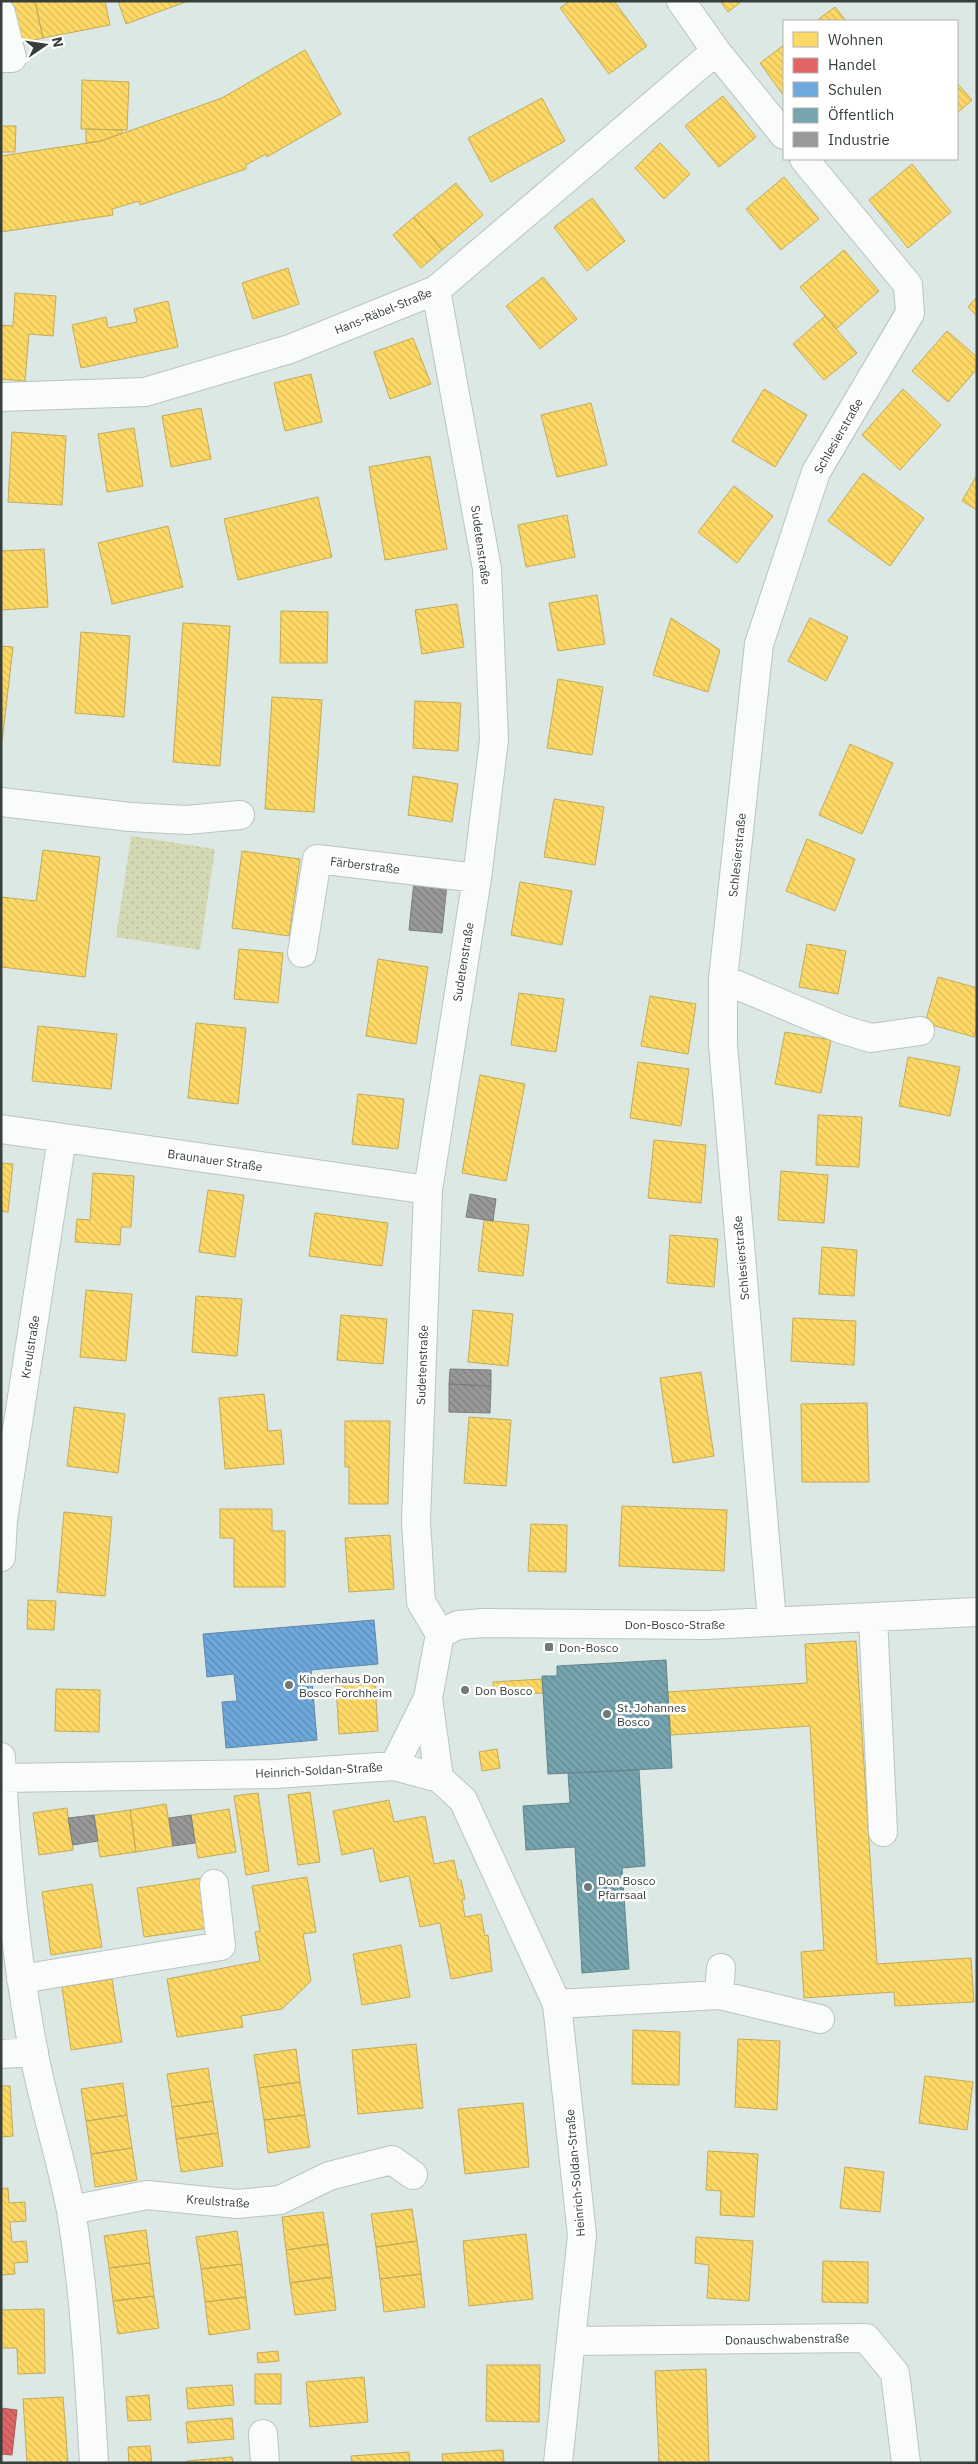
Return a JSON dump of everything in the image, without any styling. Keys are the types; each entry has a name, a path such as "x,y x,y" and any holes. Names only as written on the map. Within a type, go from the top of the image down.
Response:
{"street":[{"path":"681,1 716,51 783,134"},
{"path":"1,13 12,58 1,58"},
{"name":"Hans-Räbel-Straße","path":"1,397 145,392 290,349 436,290 716,51"},
{"name":"Schlesierstraße","path":"772,1622 722,1044 723,979 759,644 816,472 910,313 908,285 805,160"},
{"name":"Sudetenstraße","path":"436,290 487,569 494,740 477,878 428,1190 416,1521 421,1602 440,1634"},
{"path":"1,802 130,817 187,820 240,815"},
{"name":"Färberstraße","path":"302,953 317,859 477,878"},
{"path":"723,979 841,1028 871,1038 920,1031"},
{"name":"Braunauer Straße","path":"1,1128 428,1190"},
{"name":"Kreulstraße","path":"1,1557 3,1520 62,1138"},
{"name":"Don-Bosco-Straße","path":"440,1634 458,1625 484,1623 706,1625 977,1612"},
{"path":"874,1617 884,1832"},
{"path":"394,1766 428,1698 440,1634"},
{"path":"428,1698 439,1778"},
{"name":"Heinrich-Soldan-Straße","path":"2,1771 275,1774 394,1766 439,1778 463,1800 557,2004 582,2235 558,2463"},
{"path":"2,1771 8,1922 21,1979 34,2052 71,2210 85,2307 94,2463"},
{"path":"21,1979 220,1946 214,1884"},
{"path":"720,1995 721,1968"},
{"path":"557,2004 720,1995 820,2019"},
{"path":"1,2054 34,2052"},
{"name":"Kreulstraße","path":"71,2210 147,2195 238,2204 280,2200 329,2176 392,2160 413,2175"},
{"name":"Donauschwabenstraße","path":"572,2341 866,2338 895,2373 906,2463"},
{"path":"264,2434 265,2463"}],"green space":[{"path":"131,836 215,849 200,950 116,937"}],"building: Wohnen":[{"path":"8,1 35,1 43,38 17,44"},
{"path":"35,1 105,1 110,25 43,38"},
{"path":"118,1 188,1 126,24"},
{"path":"570,1 614,1 647,46 609,74 560,8"},
{"path":"720,1 742,1 728,12"},
{"path":"835,7 845,20 817,20"},
{"path":"783,46 783,95 760,63"},
{"path":"305,50 341,114 267,157 266,154 246,165 246,169 140,205 139,201 112,209 113,215 1,232 1,156 101,141 222,98"},
{"path":"82,80 129,82 127,130 81,129"},
{"path":"958,84 972,100 958,112"},
{"path":"723,96 756,137 719,167 685,126"},
{"path":"542,98 565,141 491,182 468,138"},
{"path":"1,126 16,126 15,152 1,152"},
{"path":"86,129 122,130 122,133 101,141 86,143"},
{"path":"660,143 690,174 664,199 635,168"},
{"path":"912,164 951,212 908,248 869,200"},
{"path":"784,177 819,219 781,250 746,209"},
{"path":"456,183 483,215 442,250 414,217"},
{"path":"592,198 625,241 587,271 554,227"},
{"path":"414,217 442,250 421,268 393,235"},
{"path":"844,250 879,291 836,329 800,287"},
{"path":"288,268 299,304 253,319 242,283"},
{"path":"543,277 577,319 540,349 506,306"},
{"path":"15,293 56,296 53,336 29,334 25,381 1,379 1,325 13,326"},
{"path":"977,297 977,316 968,307"},
{"path":"168,301 178,347 81,368 72,325 106,317 108,328 137,322 134,309"},
{"path":"825,316 857,353 824,380 793,344"},
{"path":"947,331 977,357 977,369 948,402 912,371"},
{"path":"413,338 431,384 390,399 374,352"},
{"path":"311,374 322,422 285,431 274,383"},
{"path":"764,389 807,415 775,467 732,441"},
{"path":"903,389 941,425 900,470 862,435"},
{"path":"591,403 607,465 557,477 541,415"},
{"path":"201,408 211,459 171,467 162,416"},
{"path":"134,428 143,486 107,492 98,434"},
{"path":"12,432 66,436 62,505 8,502"},
{"path":"430,456 447,549 385,560 369,467"},
{"path":"863,473 924,518 890,566 828,521"},
{"path":"977,475 977,510 962,501"},
{"path":"734,486 773,516 737,563 698,532"},
{"path":"318,497 332,557 238,580 224,519"},
{"path":"567,515 575,557 526,567 518,525"},
{"path":"168,526 183,587 112,604 98,543"},
{"path":"44,549 48,607 1,610 1,551"},
{"path":"597,595 605,644 558,651 549,603"},
{"path":"457,604 464,647 422,654 415,610"},
{"path":"281,611 328,612 327,663 280,663"},
{"path":"671,618 720,650 708,692 653,675"},
{"path":"810,618 848,637 826,681 788,661"},
{"path":"183,623 230,626 220,766 173,762"},
{"path":"81,632 130,636 124,717 75,713"},
{"path":"1,646 13,647 2,742 1,742"},
{"path":"558,679 603,687 592,755 547,748"},
{"path":"272,697 322,700 314,812 265,809"},
{"path":"415,701 461,703 458,751 413,748"},
{"path":"850,744 893,763 862,834 819,815"},
{"path":"413,776 458,784 452,822 408,815"},
{"path":"554,799 604,807 595,865 544,857"},
{"path":"807,839 855,859 835,911 786,891"},
{"path":"43,850 100,857 85,977 1,967 1,897 36,901"},
{"path":"242,851 300,859 289,936 232,928"},
{"path":"520,882 572,891 562,945 511,935"},
{"path":"807,944 846,951 838,994 799,987"},
{"path":"239,949 283,953 278,1003 234,999"},
{"path":"378,959 428,967 416,1044 366,1036"},
{"path":"938,977 977,988 977,1026 974,1037 925,1023"},
{"path":"519,993 564,999 556,1052 511,1045"},
{"path":"650,996 696,1004 688,1054 641,1046"},
{"path":"196,1023 246,1028 238,1104 188,1098"},
{"path":"38,1026 117,1034 111,1089 32,1081"},
{"path":"785,1032 831,1040 821,1093 775,1084"},
{"path":"908,1057 960,1067 950,1116 899,1106"},
{"path":"638,1062 689,1069 681,1126 630,1118"},
{"path":"480,1075 525,1084 506,1181 462,1173"},
{"path":"358,1094 404,1099 398,1149 352,1144"},
{"path":"818,1115 862,1117 859,1167 816,1165"},
{"path":"654,1140 706,1145 701,1203 648,1198"},
{"path":"1,1163 13,1164 8,1212 1,1211"},
{"path":"781,1171 828,1175 824,1223 778,1220"},
{"path":"93,1173 134,1176 131,1227 121,1227 120,1245 75,1242 77,1219 90,1220"},
{"path":"208,1190 244,1195 235,1257 199,1252"},
{"path":"315,1213 388,1223 382,1266 309,1256"},
{"path":"484,1220 529,1225 523,1276 478,1271"},
{"path":"670,1235 718,1239 714,1287 667,1283"},
{"path":"822,1247 857,1250 854,1296 819,1294"},
{"path":"86,1290 132,1294 126,1361 80,1357"},
{"path":"196,1296 242,1299 237,1356 192,1352"},
{"path":"473,1310 513,1314 508,1366 468,1362"},
{"path":"341,1315 387,1319 383,1364 337,1360"},
{"path":"793,1318 856,1321 854,1365 791,1361"},
{"path":"701,1372 714,1456 673,1463 660,1378"},
{"path":"264,1394 268,1431 281,1430 284,1464 225,1469 219,1398"},
{"path":"867,1403 869,1482 802,1482 801,1404"},
{"path":"74,1407 125,1414 118,1473 67,1466"},
{"path":"469,1417 511,1420 506,1486 464,1483"},
{"path":"345,1421 390,1421 388,1504 349,1504 349,1467 345,1467"},
{"path":"622,1506 727,1510 724,1571 619,1566"},
{"path":"220,1509 272,1509 272,1531 285,1531 285,1587 234,1587 234,1538 220,1538"},
{"path":"64,1512 112,1517 105,1596 57,1592"},
{"path":"531,1524 567,1525 566,1572 528,1571"},
{"path":"390,1535 394,1589 349,1592 345,1538"},
{"path":"28,1600 56,1601 54,1630 27,1629"},
{"path":"856,1641 877,1964 971,1958 974,2002 895,2006 894,1992 804,1998 801,1952 824,1950 810,1726 671,1735 668,1692 807,1683 805,1644"},
{"path":"542,1679 543,1693 494,1696 493,1682"},
{"path":"375,1683 378,1731 339,1734 336,1686"},
{"path":"56,1689 100,1690 99,1732 55,1731"},
{"path":"497,1749 500,1768 482,1771 479,1752"},
{"path":"310,1792 320,1862 298,1865 288,1795"},
{"path":"258,1793 269,1871 246,1875 234,1796"},
{"path":"389,1800 394,1822 425,1816 434,1864 454,1860 458,1880 461,1880 465,1899 462,1899 465,1917 481,1914 485,1936 488,1935 492,1971 451,1979 440,1923 420,1927 409,1876 380,1882 373,1848 342,1855 333,1811"},
{"path":"166,1804 173,1846 136,1852 130,1810"},
{"path":"67,1808 73,1850 39,1855 33,1813"},
{"path":"229,1809 236,1852 198,1858 191,1815"},
{"path":"130,1810 136,1852 100,1857 94,1815"},
{"path":"307,1877 316,1932 303,1934 311,1981 282,2009 241,2016 243,2027 177,2037 167,1979 260,1961 255,1932 260,1931 252,1886"},
{"path":"202,1878 209,1928 144,1937 137,1888"},
{"path":"92,1884 102,1947 51,1955 42,1892"},
{"path":"401,1945 410,1997 362,2005 353,1954"},
{"path":"112,1979 122,2042 71,2050 62,1987"},
{"path":"633,2030 680,2032 679,2085 632,2084"},
{"path":"738,2039 780,2041 777,2110 735,2107"},
{"path":"416,2044 423,2108 358,2114 352,2050"},
{"path":"296,2049 300,2082 259,2088 254,2055"},
{"path":"208,2068 213,2101 172,2107 167,2074"},
{"path":"925,2076 973,2082 967,2130 919,2123"},
{"path":"300,2082 305,2115 264,2120 259,2088"},
{"path":"123,2083 127,2115 86,2121 81,2089"},
{"path":"1,2086 10,2086 13,2136 1,2137"},
{"path":"213,2101 218,2133 176,2139 172,2107"},
{"path":"523,2103 529,2167 465,2174 458,2109"},
{"path":"127,2115 132,2148 91,2154 86,2121"},
{"path":"305,2115 310,2147 268,2153 264,2120"},
{"path":"218,2133 223,2166 181,2172 176,2139"},
{"path":"132,2148 137,2180 95,2187 91,2154"},
{"path":"708,2151 758,2154 754,2217 720,2215 721,2191 706,2190"},
{"path":"845,2167 884,2172 880,2212 840,2208"},
{"path":"8,2188 9,2203 25,2202 26,2221 10,2222 12,2242 26,2241 28,2262 14,2263 15,2274 1,2275 1,2189"},
{"path":"412,2209 417,2241 376,2247 371,2214"},
{"path":"323,2212 328,2244 286,2250 282,2217"},
{"path":"146,2230 150,2263 109,2268 104,2236"},
{"path":"237,2231 242,2264 201,2269 196,2237"},
{"path":"526,2234 533,2299 469,2306 463,2241"},
{"path":"696,2237 753,2241 749,2301 707,2298 709,2265 695,2263"},
{"path":"417,2241 421,2274 380,2279 376,2247"},
{"path":"328,2244 332,2277 290,2283 286,2250"},
{"path":"823,2261 868,2262 868,2303 822,2302"},
{"path":"150,2263 154,2296 113,2301 109,2268"},
{"path":"242,2264 246,2297 205,2302 201,2269"},
{"path":"421,2274 425,2307 384,2312 380,2279"},
{"path":"332,2277 336,2310 295,2315 290,2283"},
{"path":"154,2296 159,2328 118,2334 113,2301"},
{"path":"246,2297 250,2329 209,2335 205,2302"},
{"path":"44,2309 45,2373 18,2374 17,2348 1,2348 1,2310"},
{"path":"278,2351 279,2361 258,2363 257,2353"},
{"path":"487,2365 540,2365 539,2422 486,2421"},
{"path":"706,2369 709,2463 659,2463 655,2371"},
{"path":"255,2374 281,2374 281,2404 255,2404"},
{"path":"364,2377 368,2422 310,2427 306,2382"},
{"path":"232,2385 234,2405 188,2409 186,2388"},
{"path":"149,2395 151,2420 128,2421 126,2397"},
{"path":"63,2397 68,2463 27,2463 23,2399"},
{"path":"232,2418 234,2439 188,2443 186,2422"},
{"path":"150,2446 152,2463 129,2463 128,2447"},
{"path":"503,2450 504,2463 443,2463 442,2454"},
{"path":"409,2452 410,2463 352,2463 351,2456"},
{"path":"232,2457 233,2463 187,2463 187,2461"}],"building: Handel":[{"path":"1,2408 17,2410 12,2455 1,2454"}],"building: Schulen":[{"path":"374,1620 378,1664 311,1670 317,1740 226,1748 222,1702 237,1701 234,1674 207,1677 203,1634"}],"building: Öffentlich":[{"name":"St. Johannes Bosco","path":"666,1660 672,1768 548,1774 542,1676 557,1676 557,1666"},
{"path":"639,1770 645,1866 622,1868 629,1969 582,1973 575,1847 526,1850 523,1806 570,1803 568,1773"}],"building: Industrie":[{"path":"414,881 447,884 442,933 409,930"},
{"path":"470,1194 496,1199 493,1221 466,1217"},
{"path":"450,1369 491,1370 491,1386 449,1384"},
{"path":"449,1384 491,1386 490,1413 449,1412"},
{"path":"94,1815 98,1841 73,1845 68,1818"},
{"path":"191,1815 195,1843 173,1846 169,1818"}],"place":[{"name":"Don-Bosco","path":"549,1647"},
{"name":"Kinderhaus Don Bosco Forchheim","path":"289,1685"},
{"name":"Don Bosco","path":"465,1690"},
{"name":"St. Johannes Bosco","path":"607,1714"},
{"name":"Don Bosco Pfarrsaal","path":"588,1887"}]}
